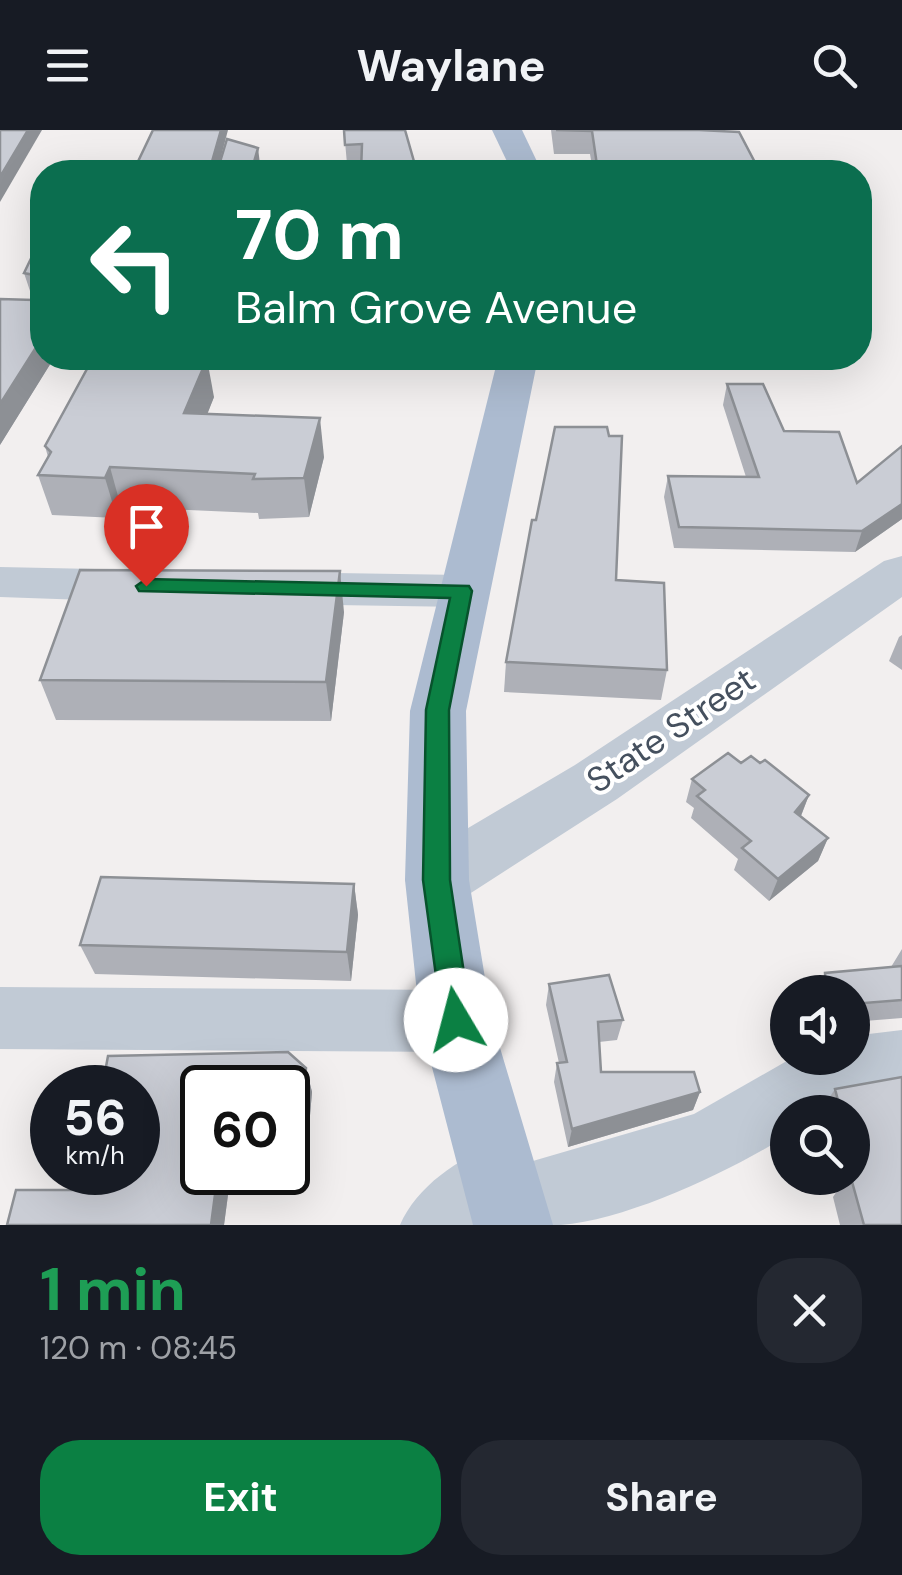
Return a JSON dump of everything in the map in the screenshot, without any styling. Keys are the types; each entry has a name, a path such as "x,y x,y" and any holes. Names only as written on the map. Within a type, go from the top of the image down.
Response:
{"main road":[{"path":"507,130 521,160"},
{"path":"488,1208 437,880 438,710 515,370"}],"street":[{"name":"State Street","path":"437,880 596,782 902,574"},
{"path":"0,582 462,591"},
{"path":"0,1018 456,1020"},
{"path":"488,1208 659,1163 716,1140 804,1086 853,1068 902,1062"}],"building":[{"path":"0,130 28,130 0,177"},
{"path":"153,130 221,130 212,160 139,160"},
{"path":"344,130 405,130 414,160 361,160 362,144 345,145"},
{"path":"556,130 739,132 754,160 596,160 592,131"},
{"path":"227,139 258,148 254,160 221,160"},
{"path":"0,299 30,300 30,357 0,404"},
{"path":"86,370 202,370 184,413 320,418 304,478 253,479 255,474 110,467 105,478 38,475 51,452 45,446"},
{"path":"727,384 763,384 784,431 839,432 857,483 902,446 902,504 862,531 679,527 668,476 759,477"},
{"path":"555,427 607,427 609,436 622,436 616,580 664,583 667,670 506,662 532,520 536,520"},
{"path":"80,570 340,571 326,682 40,680"},
{"path":"728,753 741,763 751,756 760,763 765,760 809,795 795,812 828,838 778,879 742,848 751,841 697,796 705,790 692,779"},
{"path":"101,877 354,884 347,952 80,945"},
{"path":"902,966 902,1000 870,1003 870,975 825,973"},
{"path":"609,975 623,1020 598,1022 601,1072 694,1072 700,1092 572,1129 557,1063 567,1062 549,984"},
{"path":"288,1052 303,1065 180,1065 180,1195 215,1195 211,1225 7,1225 16,1190 30,1190 30,1195 160,1195 160,1065 106,1065 108,1056"},
{"path":"902,1077 902,1225 864,1225 856,1195 870,1195 870,1095 837,1095 835,1089"}],"route":[{"path":"146,586 462,591 438,710 437,880 456,1020"}]}
